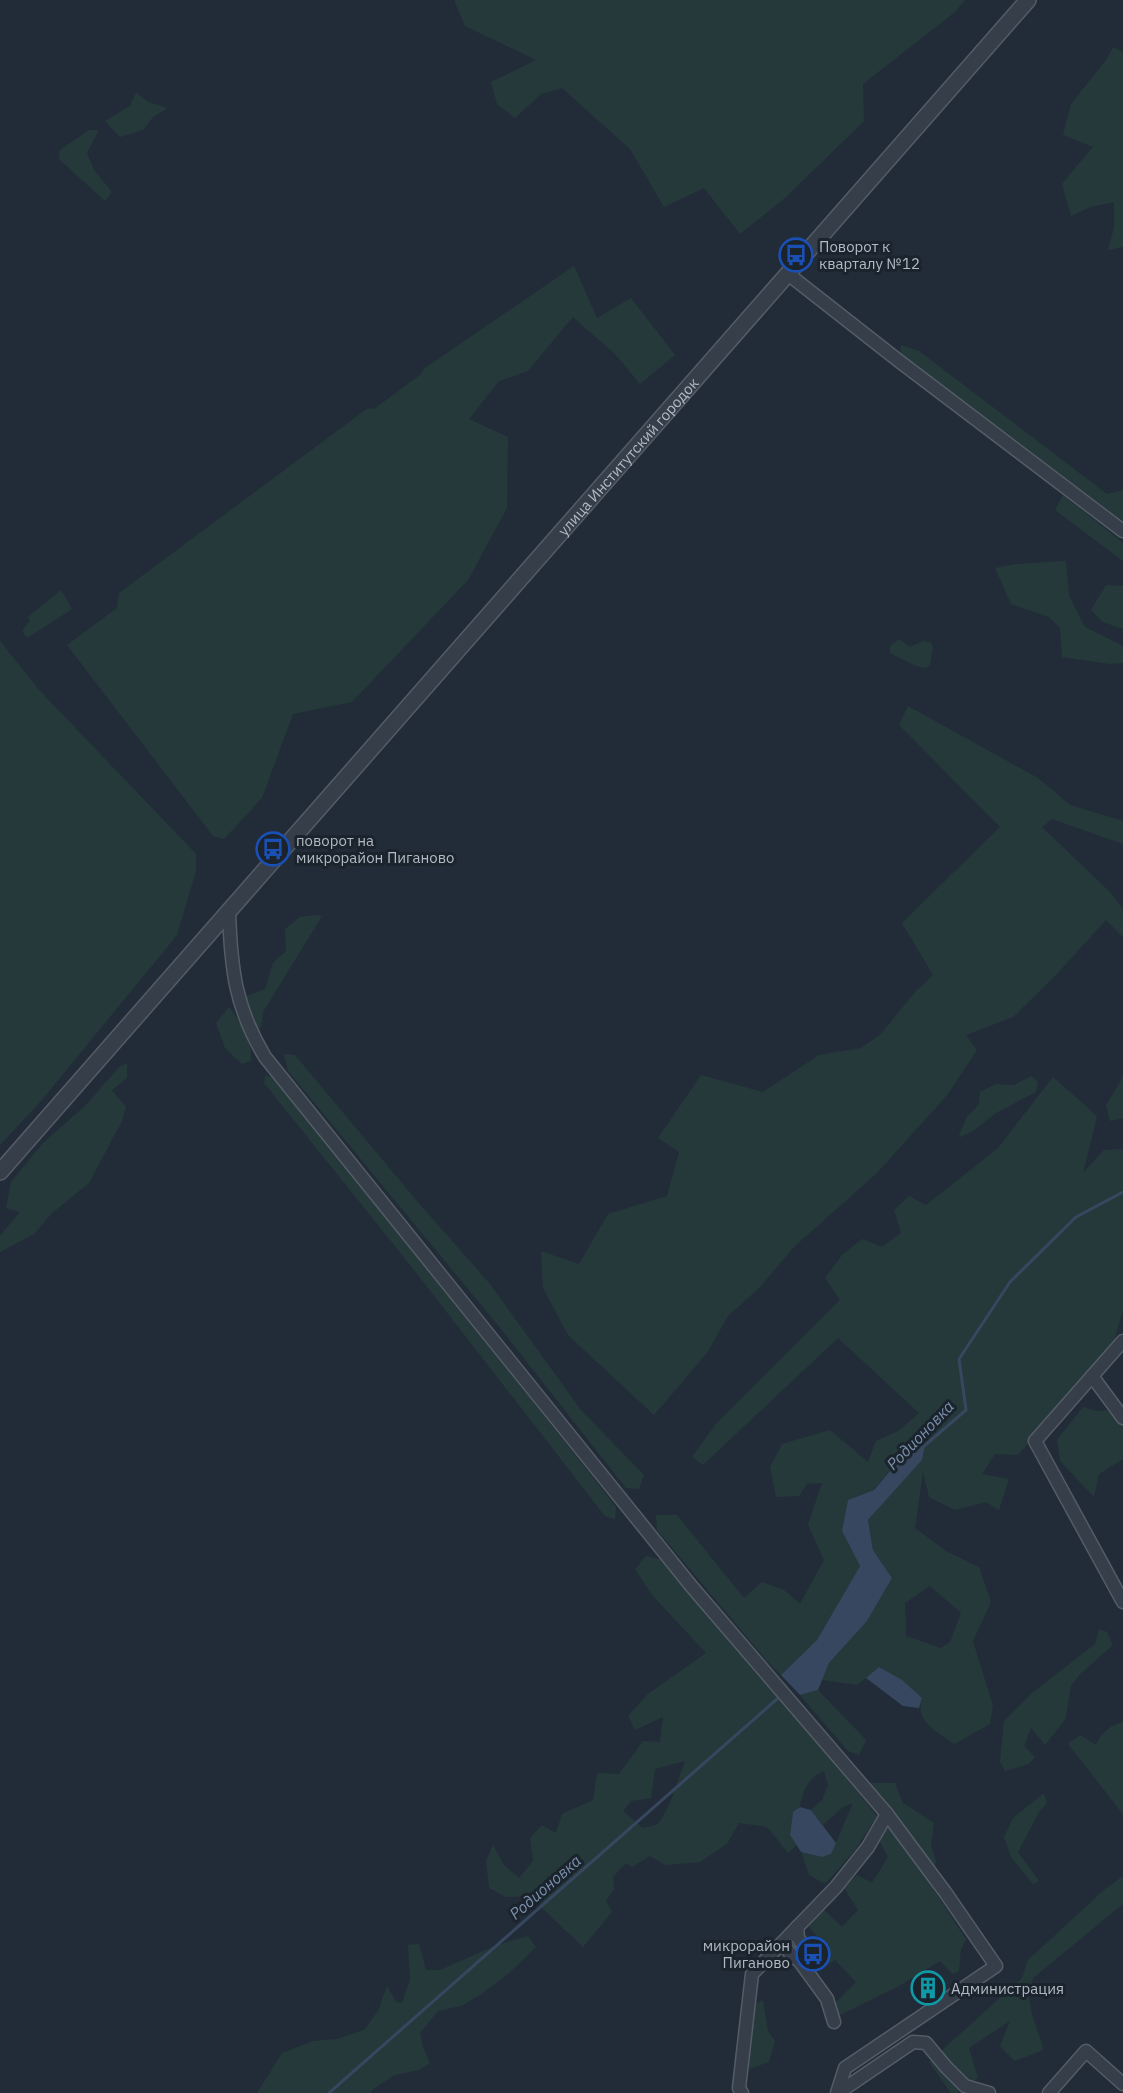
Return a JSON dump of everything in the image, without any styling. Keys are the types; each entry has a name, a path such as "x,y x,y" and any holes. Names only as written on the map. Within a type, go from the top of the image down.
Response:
{"street":[{"name":"улица Институтский городок","path":"0,1172 1028,0"},
{"path":"788,274 1123,531"},
{"path":"229,912 230,954 240,1004 249,1031 265,1057 692,1587 871,1794 945,1892 996,1966 845,2068 837,2093"},
{"path":"1123,1341 1035,1441 1123,1602"},
{"path":"1092,1376 1123,1418"},
{"path":"742,2093 739,2088 752,1974 848,1873 868,1847 887,1814"},
{"path":"797,1927 798,1938 806,1949 804,1955 798,1959"},
{"path":"782,1943 794,1958 798,1959 827,1999 834,2022"},
{"path":"837,2093 913,2042 926,2043 965,2086 989,2093"},
{"path":"1049,2093 1086,2050 1123,2084"}],"green space":[{"path":"454,0 965,0 955,12 863,84 864,121 785,198 740,234 704,188 664,207 630,149 562,88 541,94 515,118 497,104 491,82 536,60 465,26"},
{"path":"1113,47 1123,52 1123,247 1108,250 1114,228 1114,202 1090,207 1071,216 1062,184 1093,147 1063,135 1071,104 1106,60"},
{"path":"136,92 148,102 168,108 153,117 143,130 120,137 105,121 130,106"},
{"path":"89,130 99,130 87,153 94,170 112,192 105,201 59,159 60,150"},
{"path":"574,266 597,318 631,298 675,355 640,384 615,354 573,317 528,371 499,381 469,419 508,437 507,508 468,580 352,702 293,714 262,798 224,839 213,836 67,645 117,608 119,593 368,408 374,409 420,375 425,368"},
{"path":"901,345 919,351 1107,494 1123,490 1123,521 900,355"},
{"path":"1063,495 1123,543 1123,561 1055,510"},
{"path":"1066,561 1069,596 1085,627 1123,646 1123,663 1110,664 1062,657 1060,628 1049,617 1011,604 995,568 1017,564"},
{"path":"1106,585 1123,586 1123,629 1103,622 1091,610"},
{"path":"61,590 72,609 27,638 22,631 30,621 28,617"},
{"path":"899,639 910,647 923,641 930,642 933,646 930,665 926,668 916,666 890,653 890,646"},
{"path":"0,641 39,690 196,854 196,871 177,935 41,1101 0,1145"},
{"path":"908,706 1038,778 1070,805 1123,821 1123,844 1052,819 1042,827 1110,892 1123,909 1123,937 1106,920 1055,976 1013,1017 966,1035 977,1050 948,1094 877,1173 795,1246 758,1289 728,1316 707,1353 654,1415 568,1335 543,1288 541,1251 579,1264 608,1214 667,1196 679,1152 658,1138 701,1075 763,1092 819,1055 861,1048 880,1035 917,990 933,975 902,923 1000,827 899,725"},
{"path":"322,916 263,1012 261,1028 253,1025 244,997 265,989 273,963 286,951 285,929 300,917"},
{"path":"229,1007 250,1047 251,1061 242,1064 225,1048 216,1023"},
{"path":"284,1054 295,1055 490,1284 581,1410 644,1475 639,1489 626,1488 501,1329 288,1071"},
{"path":"127,1063 127,1078 112,1090 126,1107 122,1121 89,1183 52,1213 34,1234 0,1252 0,1236 20,1212 6,1208 11,1182 43,1143 86,1105 119,1067"},
{"path":"265,1075 279,1079 616,1507 615,1519 605,1516 414,1270 264,1083"},
{"path":"1031,1076 1038,1082 1036,1092 996,1113 973,1131 961,1137 959,1135 967,1117 979,1104 980,1092 996,1084 1014,1085"},
{"path":"1053,1077 1097,1116 1083,1173 1104,1150 1123,1149 1123,1311 1111,1350 1018,1455 995,1454 982,1474 1009,1479 999,1510 986,1502 955,1510 929,1497 923,1472 915,1528 946,1551 979,1567 991,1602 973,1641 993,1706 990,1724 954,1744 924,1720 921,1707 922,1698 880,1667 857,1685 822,1680 829,1663 867,1621 892,1578 873,1550 868,1520 922,1460 911,1446 873,1490 848,1500 842,1531 860,1566 817,1640 781,1675 657,1530 656,1515 677,1515 744,1598 762,1582 784,1590 800,1604 824,1560 808,1525 822,1483 807,1484 799,1496 776,1497 770,1467 782,1444 830,1430 868,1462 876,1441 898,1431 919,1413 838,1338 703,1465 692,1457 715,1425 840,1300 825,1278 842,1255 862,1239 882,1247 901,1233 894,1210 909,1196 926,1205 998,1148","holes":["930,1586 961,1613 950,1642 941,1648 906,1636 905,1603"]},
{"path":"1123,1077 1123,1118 1110,1121 1106,1105"},
{"path":"1083,1407 1097,1411 1107,1410 1123,1425 1123,1459 1099,1474 1094,1497 1060,1461 1057,1440"},
{"path":"646,1556 662,1560 790,1709 877,1816 855,1850 825,1884 809,1875 801,1852 822,1857 831,1854 853,1803 843,1807 823,1825 811,1810 822,1800 828,1785 824,1771 810,1781 802,1795 800,1807 793,1813 790,1835 797,1845 788,1853 767,1827 739,1823 727,1844 700,1862 665,1865 650,1856 632,1867 626,1863 613,1877 614,1889 606,1901 612,1912 583,1947 532,1896 506,1897 489,1888 486,1861 493,1845 504,1865 519,1878 533,1861 530,1838 542,1825 556,1833 562,1814 593,1800 597,1773 619,1774 643,1741 660,1742 663,1717 635,1730 628,1716 648,1694 706,1653 652,1595 635,1569","holes":["685,1761 669,1805 657,1824 643,1828 623,1811 631,1801 651,1798 655,1769"]},
{"path":"1099,1629 1107,1632 1113,1645 1080,1674 1071,1686 1065,1720 1045,1745 1031,1728 1024,1746 1035,1757 1029,1764 1005,1771 1000,1761 1004,1721 1032,1693 1095,1644"},
{"path":"818,1690 866,1740 859,1755 848,1751 800,1695"},
{"path":"1123,1722 1123,1814 1068,1744 1080,1735 1096,1745 1106,1730"},
{"path":"869,1783 895,1783 903,1803 934,1823 931,1845 936,1862 929,1883 966,1939 961,1949 959,1971 953,1974 940,1961 899,1986 836,2017 827,2011 856,1982 835,1960 811,1975 808,1968 821,1955 826,1945 809,1927 823,1909 842,1927 858,1910 844,1888 857,1875 872,1883 888,1857 877,1836 891,1812"},
{"path":"1044,1793 1047,1803 1039,1812 1018,1852 1039,1881 1033,1884 1011,1857 1004,1837 1013,1818"},
{"path":"1123,1876 1123,1904 1033,1978 1029,1998 1043,2047 1041,2051 1015,2061 1000,2046 1010,2021 969,2048 978,2078 957,2093 951,2093 929,2062 1022,1978 1028,1960 1104,1890"},
{"path":"528,1936 536,1947 508,1974 461,2006 438,2011 420,2033 430,2063 419,2070 395,2075 373,2089 371,2093 257,2093 282,2053 313,2041 337,2039 364,2030 378,2011 387,1986 396,2002 402,2003 410,1980 408,1945 419,1944 426,1970 440,1970 497,1945"},
{"path":"763,2000 768,2031 775,2041 769,2062 750,2069 747,2057 753,2006"}],"water":[{"path":"925,1445 922,1460 868,1520 873,1550 892,1578 867,1621 829,1663 818,1690 800,1695 781,1675 817,1640 860,1566 842,1531 848,1500 874,1490 911,1446"},
{"path":"879,1667 902,1680 922,1698 919,1708 903,1706 866,1678"},
{"path":"800,1807 811,1810 836,1843 831,1854 822,1857 801,1852 790,1835 793,1812"}],"waterway":[{"name":"Родионовка","path":"923,1447 966,1410 959,1359 1010,1282 1076,1217 1123,1192"},
{"name":"Родионовка","path":"329,2093 777,1699"}],"place":[{"name":"Поворот к кварталу №12","path":"796,255"},
{"name":"поворот на микрорайон Пиганово","path":"273,849"},
{"name":"микрорайон Пиганово","path":"813,1954"},
{"name":"Администрация","path":"928,1988"}]}
